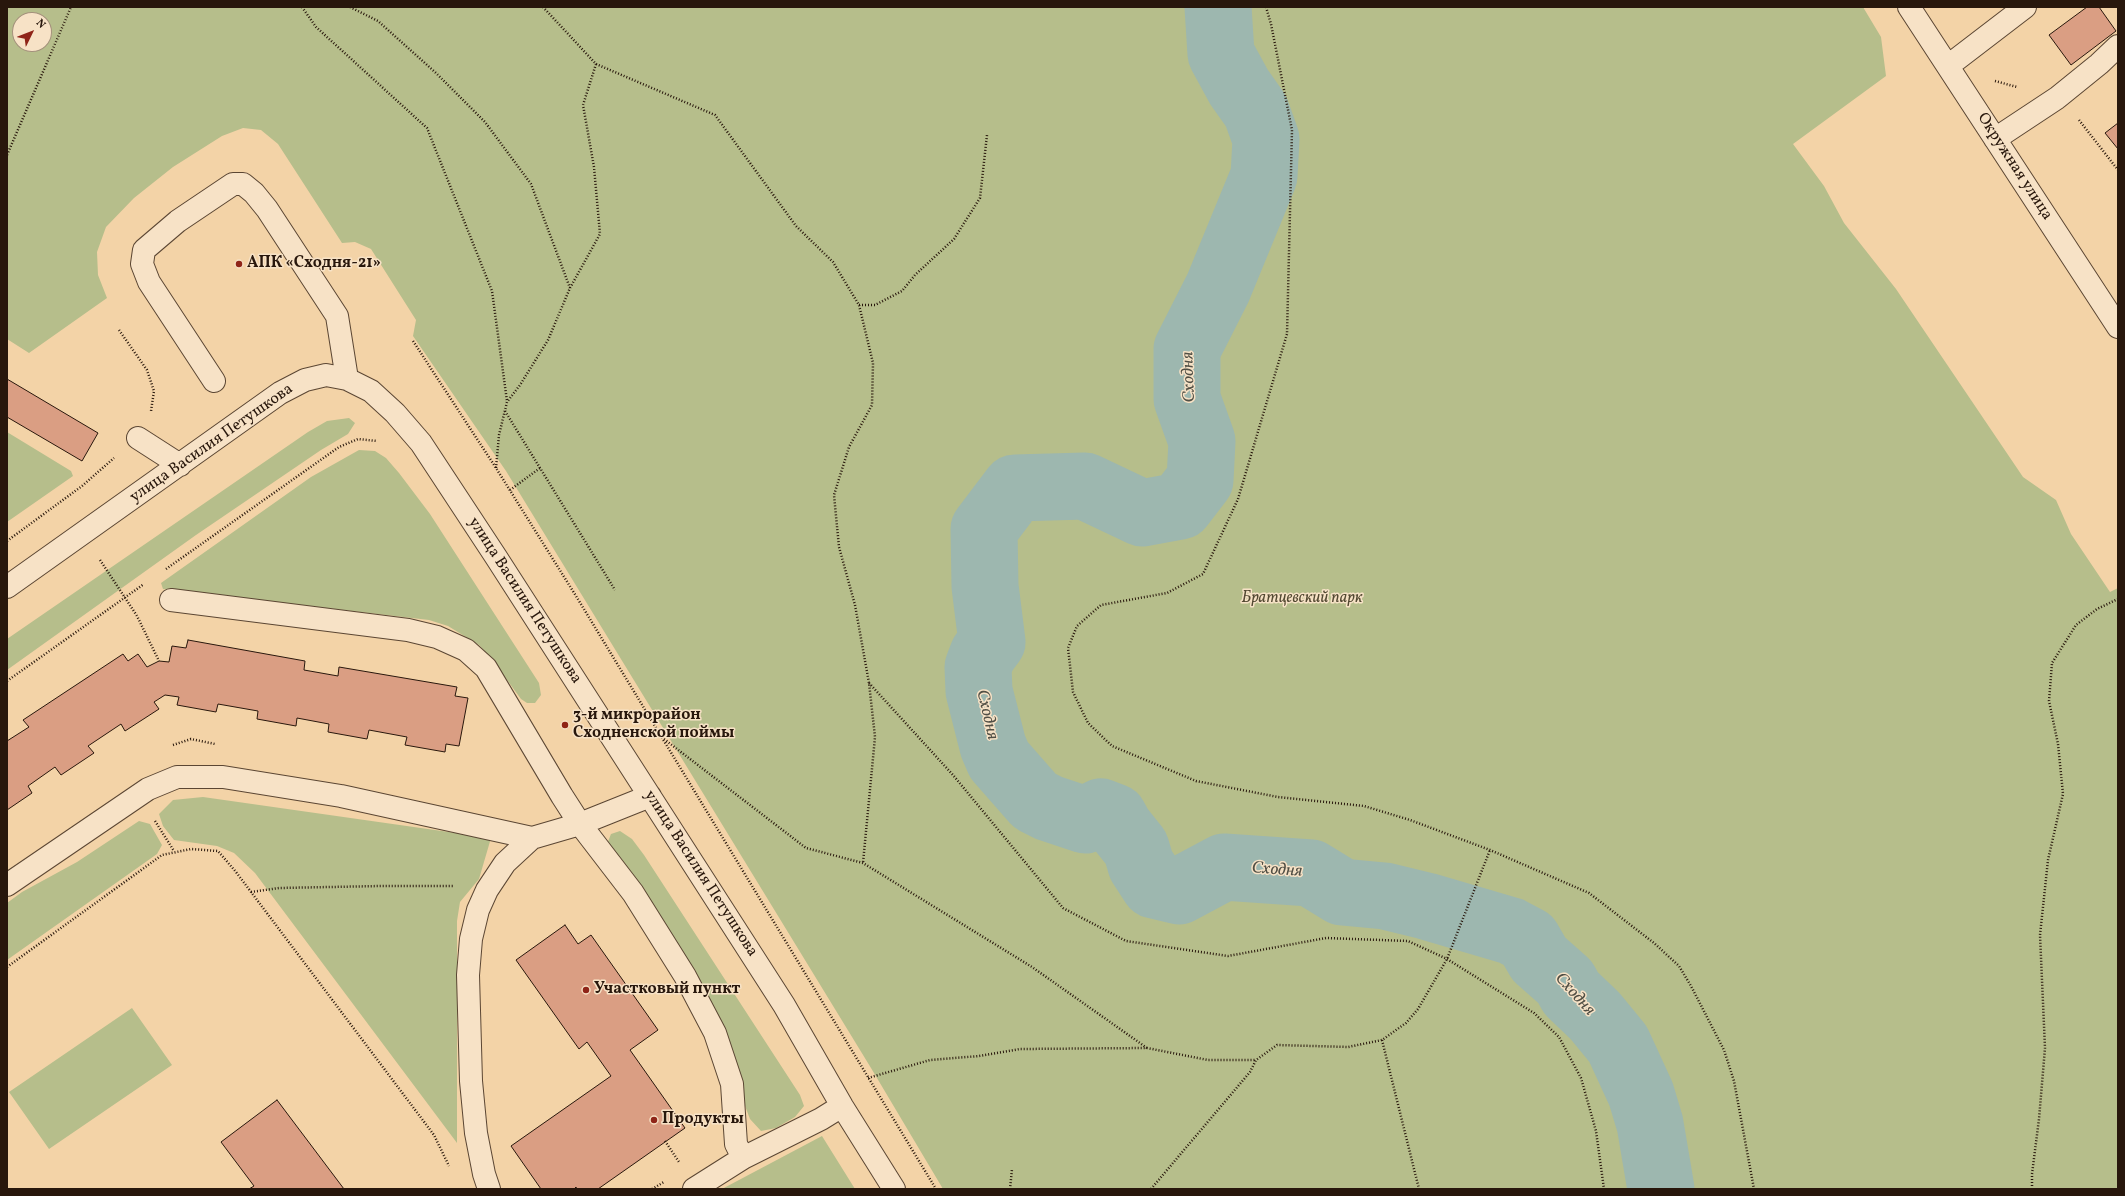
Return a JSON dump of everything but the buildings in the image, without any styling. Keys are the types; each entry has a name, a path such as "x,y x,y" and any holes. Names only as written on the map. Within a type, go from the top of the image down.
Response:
{"street":[{"name":"Окружная улица","path":"1909,7 2118,327"},
{"path":"1948,66 2025,7"},
{"path":"1995,139 2057,98 2099,64 2118,46"},
{"path":"214,381 149,282 142,264 144,250 178,221 233,184 243,184 254,193 267,210 337,316 347,379"},
{"name":"улица Василия Петушкова","path":"7,587 280,393 305,380 326,375 347,379 372,391 395,413 421,443 784,1005 842,1106 894,1189"},
{"path":"138,438 180,465"},
{"path":"171,600 408,630 437,637 466,650 486,668 580,824 633,893 685,976 715,1034 732,1084 736,1144 743,1158"},
{"path":"7,885 148,789 177,777 223,777 341,796 532,838"},
{"path":"489,1189 484,1174 475,1125 471,1080 468,975 471,940 478,910 487,890 505,863 532,838 580,824 650,796"},
{"path":"694,1189 743,1158 821,1119 842,1106"}],"path":[{"path":"7,154 70,7"},
{"path":"302,7 316,27 427,128 492,291 507,402 499,435 496,468"},
{"path":"350,7 378,21 436,73 485,122 531,184 570,288"},
{"path":"543,7 596,64 715,115 796,226 833,262 859,305 873,363 872,405 849,447 834,496 839,547 855,605 869,683 875,737 863,863"},
{"path":"1266,7 1271,24 1292,130 1287,334 1238,499 1204,574 1167,593 1101,605 1078,626 1068,648 1073,692 1088,723 1112,746 1196,781 1278,798 1364,806 1410,820 1490,850 1589,893 1654,943 1679,966 1691,986 1724,1050 1734,1081 1754,1189"},
{"path":"507,402 520,385 548,340 570,288 600,234 594,167 583,105 596,64"},
{"path":"859,305 875,305 902,291 915,275 954,239 980,198 987,135"},
{"path":"7,541 82,486 138,438 151,414 154,391 147,370 119,330"},
{"path":"413,341 510,490 662,737 936,1189"},
{"path":"505,411 615,590"},
{"path":"164,570 339,447 358,439 379,441"},
{"path":"510,490 540,468"},
{"path":"83,534 137,616 159,661"},
{"path":"7,681 151,579"},
{"path":"2032,1189 2045,1048 2040,935 2048,860 2063,794 2058,744 2049,701 2052,663 2076,625 2097,609 2118,599"},
{"path":"869,683 953,775 1063,908 1126,941 1228,956 1326,938 1408,941 1447,959 1534,1013 1559,1038 1581,1078 1596,1131 1604,1189"},
{"path":"662,737 806,848 863,863 1032,967 1147,1048"},
{"path":"7,967 162,855 174,851 190,849 218,851 251,892 434,1136 452,1174"},
{"path":"1151,1189 1250,1072 1256,1060 1277,1045 1348,1047 1382,1040 1406,1023 1418,1010 1447,959 1490,850"},
{"path":"251,892 279,888 382,886 454,886 487,890"},
{"path":"1382,1040 1420,1189"},
{"path":"868,1078 930,1060 979,1056 1020,1049 1147,1048 1208,1060 1256,1060"},
{"path":"665,1141 680,1165"},
{"path":"1010,1189 1012,1169"}],"green space":[{"name":"Братцевский парк","path":"7,7 1863,7 1881,37 1886,76 1793,144 1824,186 1844,223 1896,289 2023,477 2056,500 2071,534 2110,592 2118,588 2118,1189 943,1189 871,1068 506,471 413,336 416,320 371,249 355,242 342,243 278,144 261,130 243,128 222,136 173,167 134,198 106,227 97,252 98,275 107,298 29,353 7,339"},
{"path":"349,418 355,423 348,434 321,450 196,535 7,670 7,639 308,432 327,421"},
{"path":"7,432 71,471 73,476 7,522"},
{"path":"359,450 375,451 386,458 430,514 539,683 541,695 535,703 527,703 521,699 493,661 479,645 448,626 429,620 163,589 161,583 311,477"},
{"path":"203,797 491,838 479,879 460,902 457,921 457,1143 255,873 234,853 217,846 174,840 163,826 159,814 173,800"},
{"path":"139,821 150,824 162,845 157,854 7,960 7,903 22,892 77,862"},
{"path":"620,831 632,839 644,855 800,1095 804,1106 795,1117 776,1128 761,1131 750,1119 742,1098 607,844 611,834"},
{"path":"132,1008 172,1065 49,1149 9,1092"},
{"path":"822,1136 855,1189 722,1189"}],"waterway":[{"name":"Сходня","path":"1218,7 1221,54 1239,87 1256,111 1266,139 1264,176 1218,288 1187,349 1187,399 1202,441 1200,480 1180,506 1142,513 1085,486 1015,488 984,529 985,586 992,642 983,654 978,667 979,691 993,746 999,760 1035,801 1049,808 1085,820 1101,812 1114,817 1120,828 1136,848 1141,865 1154,885 1179,891 1224,867 1311,873 1342,892 1385,896 1426,906 1511,931 1528,940 1539,959 1565,982 1571,993 1595,1016 1618,1044 1641,1094 1650,1124 1661,1189"}],"place":[{"name":"АПК «Сходня-21»","path":"239,264"},
{"name":"3-й микрорайон Сходненской поймы","path":"565,725"},
{"name":"Участковый пункт","path":"586,990"},
{"name":"Продукты","path":"654,1120"}]}
